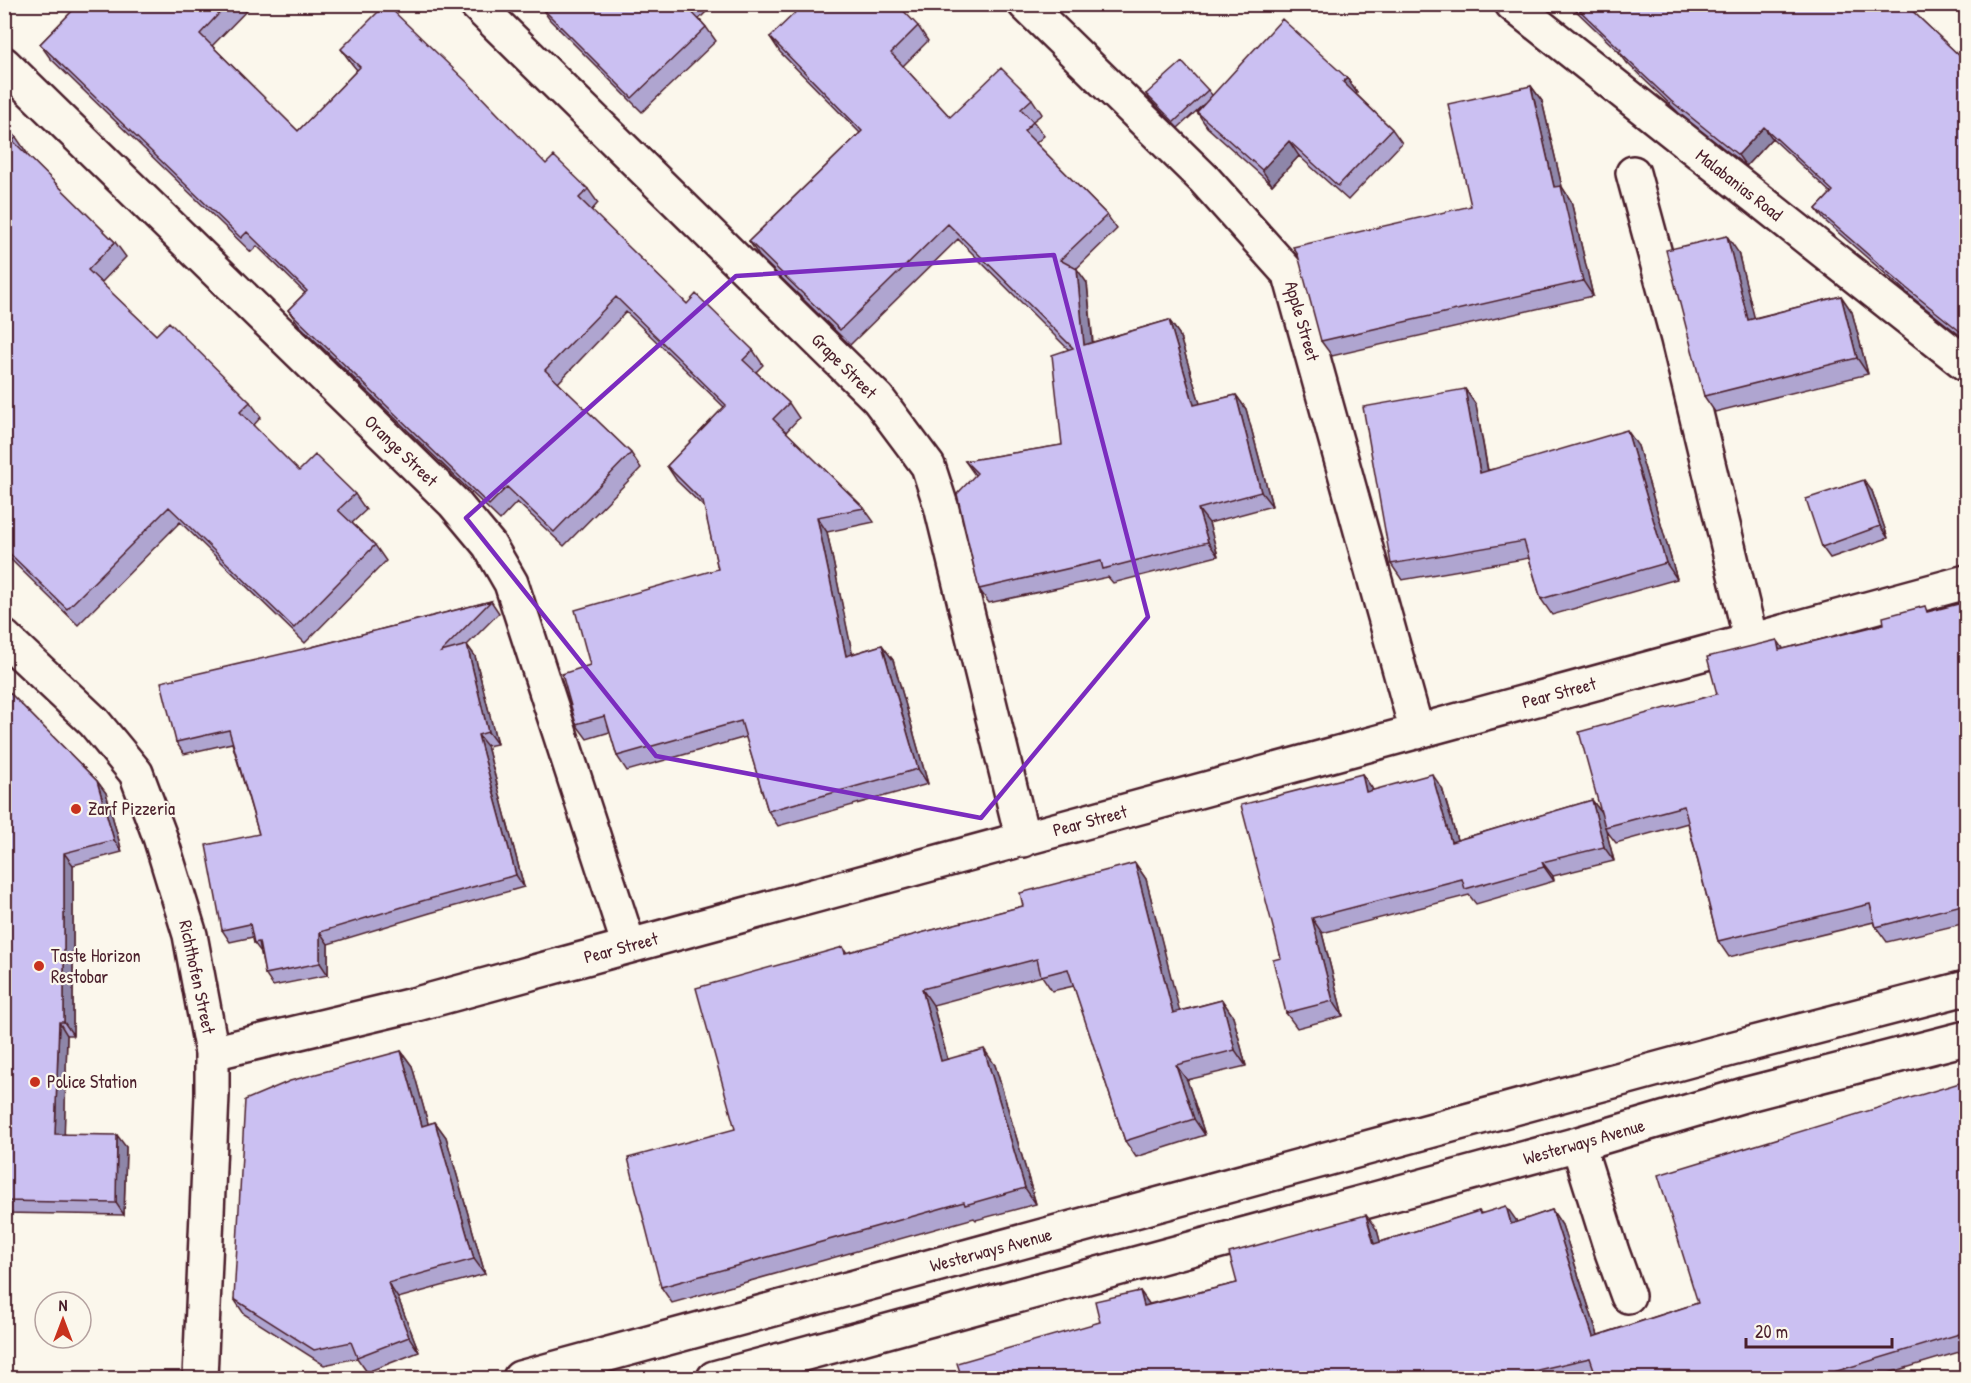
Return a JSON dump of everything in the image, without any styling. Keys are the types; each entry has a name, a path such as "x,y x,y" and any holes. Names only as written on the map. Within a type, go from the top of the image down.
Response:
{"street":[{"name":"Grape Street","path":"476,4 878,399 928,466 941,506 1023,840"},
{"name":"Apple Street","path":"1025,4 1204,179 1290,275 1417,732"},
{"name":"Malabanias Road","path":"1512,4 1966,364"},
{"name":"Orange Street","path":"4,64 454,503 489,545 511,583 629,946"},
{"path":"1633,173 1678,339 1751,641"},
{"name":"Pear Street","path":"212,1053 413,1005 1966,582"},
{"name":"Richthofen Street","path":"4,637 94,722 136,773 160,837 190,935 212,1053 212,1107 200,1378"},
{"name":"Westerways Avenue","path":"520,1378 573,1372 1410,1136 1966,988"},
{"name":"Westerways Avenue","path":"714,1378 1578,1144 1744,1095 1966,1038"},
{"path":"1731,1049 1744,1095"},
{"path":"1410,1136 1423,1186"},
{"path":"1578,1144 1628,1296"}],"highlighted area":[{"path":"1054,255 1148,617 981,818 656,756 466,518 736,276"}],"building":[{"path":"79,4 228,4 200,34 298,131 360,67 341,49 386,4 467,82 546,164 554,156 588,189 579,198 687,304 696,294 753,350 743,360 789,403 773,419 864,508 817,517 846,656 882,645 918,769 768,811 741,721 617,756 605,716 576,724 562,674 590,665 575,610 718,569 703,502 667,466 726,405 616,297 545,370 631,453 554,532 507,487 489,505 288,310 307,291 247,232 241,238 40,44"},
{"path":"542,4 690,4 687,7 706,27 632,98 540,6"},
{"path":"804,4 897,4 918,26 891,53 950,117 1001,68 1032,99 1021,109 1033,122 1024,131 1107,215 1060,260 1077,269 1084,345 1169,320 1194,405 1236,395 1261,492 1198,509 1208,542 1103,569 1101,561 979,589 957,494 977,473 965,461 1062,445 1052,355 1073,348 948,224 840,330 749,241 862,131 770,37"},
{"path":"1573,4 1905,4 1966,62 1966,336 1905,287 1816,209 1833,191 1764,127 1738,155 1671,101"},
{"path":"1282,19 1347,78 1343,82 1392,129 1338,186 1289,141 1262,170 1197,112"},
{"path":"1182,62 1208,90 1174,122 1146,94"},
{"path":"1531,86 1554,187 1561,186 1583,281 1321,341 1298,255 1293,247 1471,206 1448,104"},
{"path":"4,126 16,137 13,141 115,242 88,270 156,335 169,322 250,402 240,412 299,471 315,455 355,494 338,510 375,545 294,628 169,507 67,609 4,548"},
{"path":"1727,236 1748,320 1841,296 1857,358 1704,396 1666,250"},
{"path":"1465,389 1480,473 1627,430 1666,563 1541,599 1524,541 1391,564 1363,407"},
{"path":"1864,480 1880,526 1822,547 1806,499"},
{"path":"491,601 441,652 467,645 488,732 478,735 516,875 320,932 320,963 265,974 259,942 254,943 250,924 222,930 206,845 259,834 229,730 176,742 161,682 312,647"},
{"path":"1966,602 1966,904 1876,927 1870,904 1718,941 1684,806 1605,827 1579,732 1717,694 1707,657 1777,640 1779,650 1884,624 1883,617 1925,606 1927,612"},
{"path":"4,687 97,781 114,840 64,853 64,1022 59,1022 55,1134 117,1135 116,1203 4,1201"},
{"path":"1362,774 1366,792 1432,774 1451,842 1592,800 1604,847 1542,862 1544,867 1465,889 1462,879 1312,918 1333,1001 1286,1013 1273,960 1281,958 1241,805"},
{"path":"1135,863 1173,1013 1222,1000 1235,1050 1176,1065 1194,1119 1125,1141 1068,969 1041,976 1037,959 922,989 941,1061 984,1049 1025,1188 965,1205 964,1202 661,1287 628,1158 735,1129 696,988 843,947 845,953 1023,906 1020,893"},
{"path":"401,1051 422,1126 435,1122 474,1259 388,1283 409,1337 357,1357 351,1342 314,1350 234,1299 245,1100 290,1081"},
{"path":"1966,1081 1966,1332 1814,1378 1597,1378 1590,1358 1520,1374 1521,1378 962,1378 957,1363 1100,1322 1095,1301 1140,1291 1144,1306 1237,1283 1229,1253 1366,1215 1374,1244 1479,1211 1480,1214 1506,1206 1511,1224 1552,1210 1593,1337 1698,1303 1658,1175"}],"place":[{"name":"Zarf Pizzeria","path":"76,809"},
{"name":"Taste Horizon Restobar","path":"39,966"},
{"name":"Police Station","path":"35,1082"}]}
